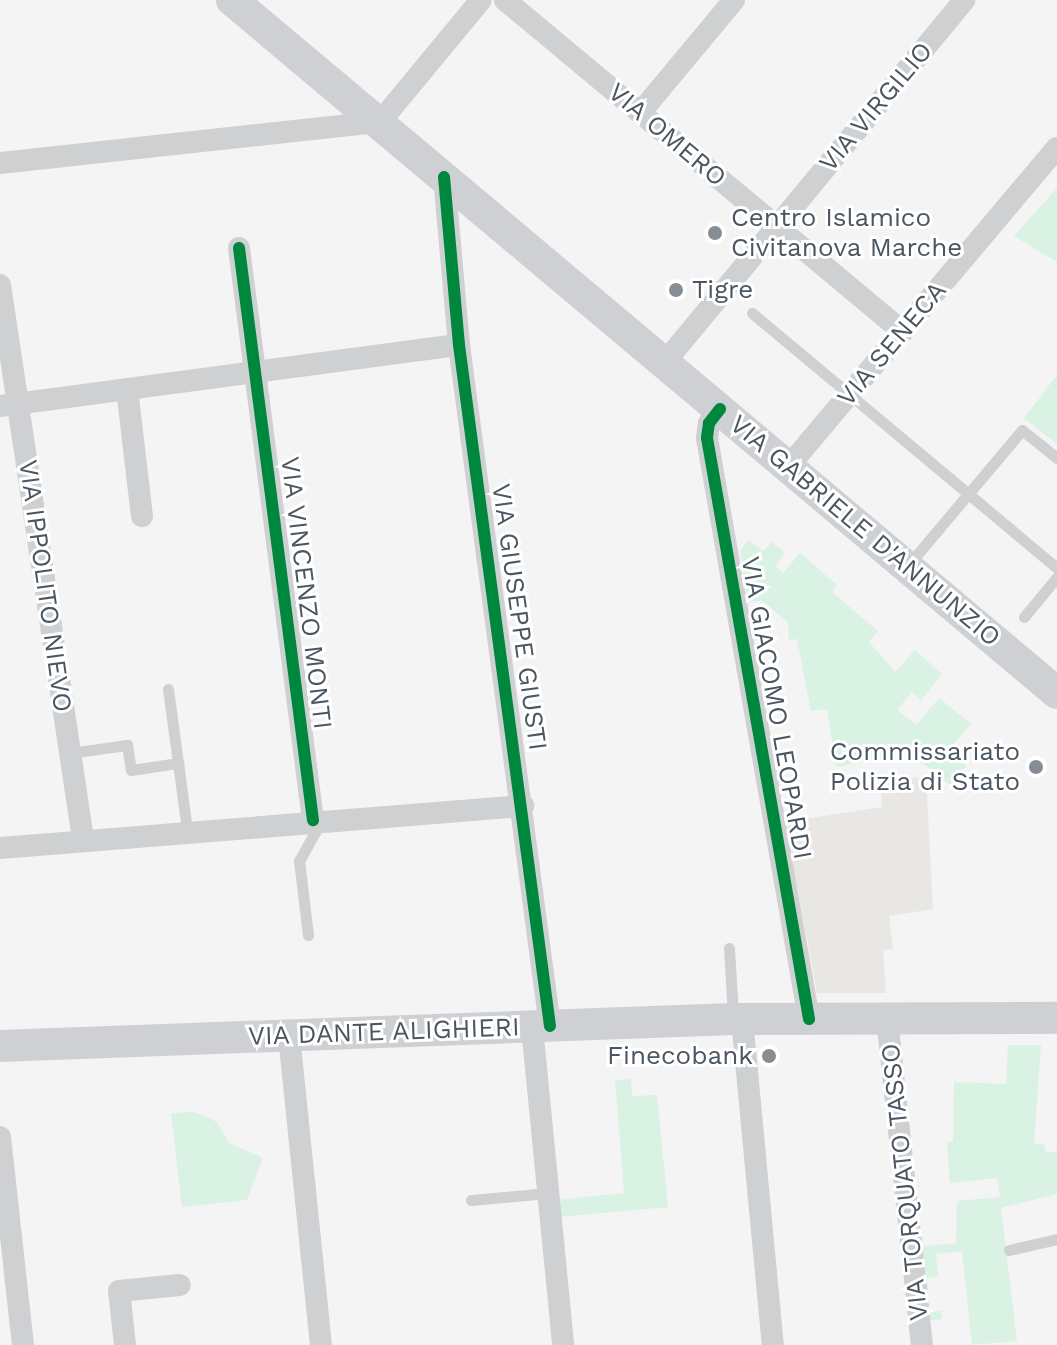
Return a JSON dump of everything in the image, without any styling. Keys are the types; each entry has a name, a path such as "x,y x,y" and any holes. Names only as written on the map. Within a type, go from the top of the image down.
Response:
{"main road":[{"name":"VIA GABRIELE D'ANNUNZIO","path":"232,0 380,122 452,195 665,362 1057,693"},
{"name":"VIA DANTE ALIGHIERI","path":"0,1046 738,1019 1057,1018"}],"street":[{"path":"0,163 380,122 481,0"},
{"name":"VIA OMERO","path":"505,0 903,332"},
{"path":"640,113 734,0"},
{"name":"VIA VIRGILIO","path":"665,362 965,0"},
{"name":"VIA SENECA","path":"788,467 1057,148"},
{"name":"VIA GIUSEPPE GIUSTI","path":"452,195 459,345 523,806 541,1026 548,1193 563,1345"},
{"name":"VIA VINCENZO MONTI","path":"239,248 313,820"},
{"name":"VIA IPPOLITO NIEVO","path":"0,285 9,405 83,839"},
{"path":"9,405 459,345"},
{"path":"127,389 142,516"},
{"name":"VIA GIACOMO LEOPARDI","path":"720,409 709,423 707,438 809,1019"},
{"path":"0,848 187,830 523,806"},
{"name":"VIA TORQUATO TASSO","path":"887,1018 922,1345"},
{"path":"738,1019 773,1345"},
{"path":"289,1036 321,1345"},
{"path":"0,1137 23,1345"},
{"path":"125,1345 119,1291 180,1285"}],"lane":[{"path":"752,313 1057,568"},
{"path":"907,566 1022,430 1057,458"},
{"path":"1024,617 1057,577"},
{"path":"168,689 187,830"},
{"path":"70,753 127,745 131,770 178,763"},
{"path":"308,935 299,861 315,832 313,820"},
{"path":"729,948 738,1019"},
{"path":"471,1200 548,1193"},
{"path":"1009,1250 1057,1239"}],"shaded area":[{"path":"926,777 933,909 889,916 893,949 883,950 886,993 817,993 785,822 882,807 881,779"}],"green space":[{"path":"1057,188 1057,262 1014,236"},
{"path":"1057,375 1057,444 1024,418"},
{"path":"749,540 763,551 772,542 785,553 775,566 783,573 800,553 837,585 832,592 878,631 869,642 895,672 915,650 942,674 921,700 912,692 897,710 916,725 939,698 971,724 948,751 966,766 950,785 910,753 836,767 827,709 811,711 797,639 789,640 788,622 761,600 748,603 740,551"},
{"path":"1008,1045 1041,1045 1034,1144 1044,1144 1046,1153 1057,1151 1057,1194 1001,1208 1017,1341 972,1345 962,1251 936,1254 938,1277 927,1278 930,1312 941,1311 942,1319 926,1321 918,1247 956,1243 957,1201 1000,1197 997,1178 950,1183 947,1142 953,1141 954,1082 1006,1084"},
{"path":"631,1079 632,1096 657,1095 668,1207 558,1217 556,1200 624,1193 615,1080"},
{"path":"194,1112 217,1122 229,1143 263,1158 247,1200 182,1207 171,1113"}],"cycle path":[{"path":"444,177 459,345 550,1026"},
{"path":"239,248 313,820"},
{"path":"720,409 709,423 707,438 809,1019"}],"place":[{"name":"Centro Islamico Civitanova Marche","path":"715,233"},
{"name":"Tigre","path":"676,290"},
{"name":"Commissariato Polizia di Stato","path":"1036,767"},
{"name":"Finecobank","path":"769,1056"}]}
